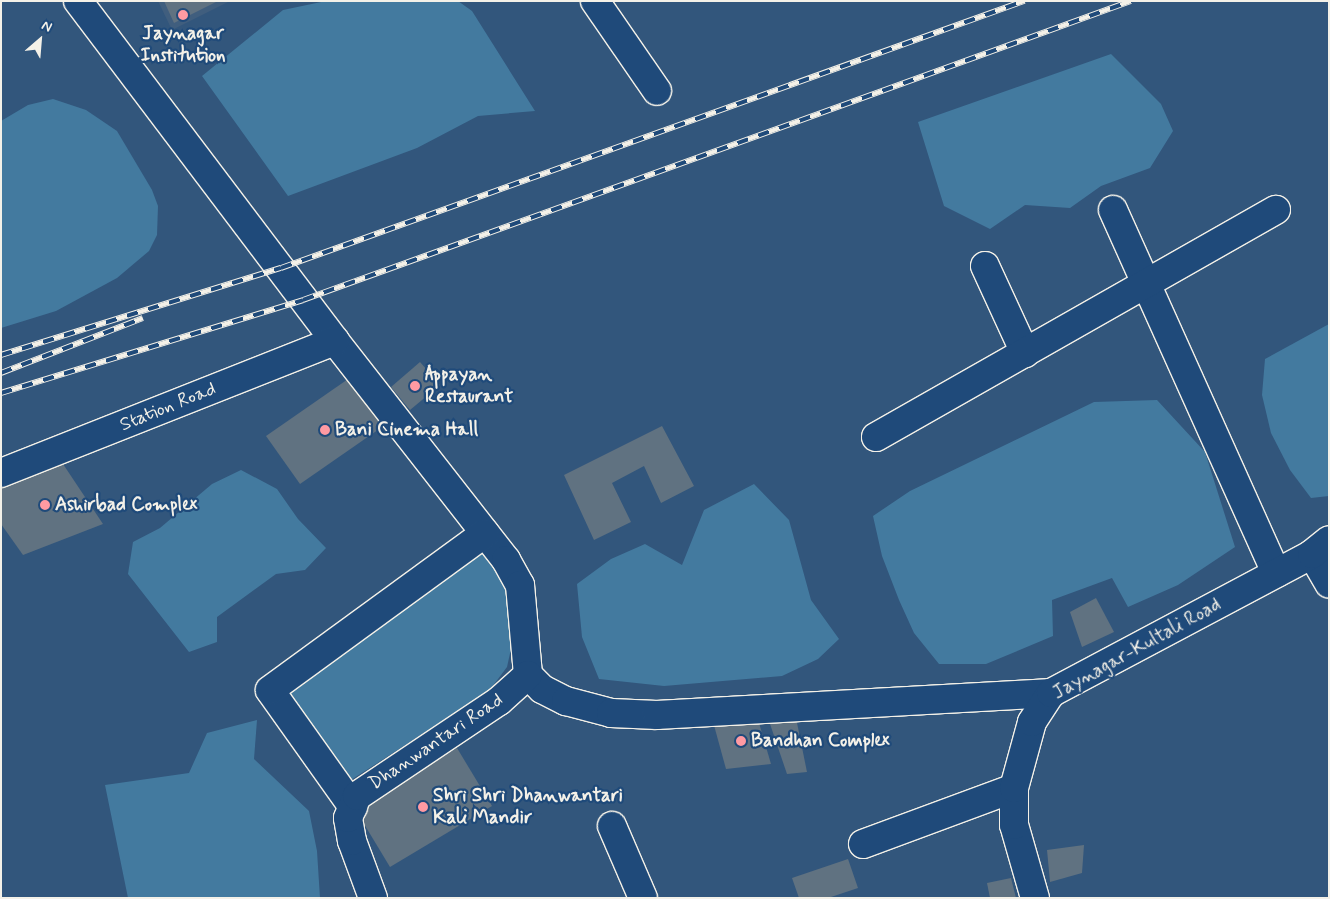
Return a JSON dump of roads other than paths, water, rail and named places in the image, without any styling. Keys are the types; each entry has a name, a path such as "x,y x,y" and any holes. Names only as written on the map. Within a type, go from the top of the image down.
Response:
{"street":[{"path":"78,1 335,341 506,560 520,585 528,675 542,689 566,701 612,713 657,715 1051,693"},
{"path":"595,1 657,92"},
{"path":"1113,210 1276,573"},
{"path":"876,438 1276,210"},
{"path":"985,266 1025,353"},
{"name":"Station Road","path":"1,473 335,341"},
{"path":"353,807 270,690 485,533"},
{"path":"1320,547 1329,583"},
{"name":"Jaynagar-Kultali Road","path":"1035,898 1014,825 1014,788 1032,722 1051,693 1276,573 1320,547"},
{"name":"Dhanwantari Road","path":"373,898 352,841 348,818 357,796 377,780 500,701 528,675"},
{"path":"864,844 1014,788"},
{"path":"612,826 643,898"}],"railway":[{"path":"1,355 281,268 1024,1"},
{"path":"1,393 303,300 1131,1"},
{"path":"1,373 143,318"}],"place":[{"name":"Jaynagar Institution","path":"183,15"},
{"name":"Appayan Restaurant","path":"415,386"},
{"name":"Bani Cinema Hall","path":"325,430"},
{"name":"Ashirbad Complex","path":"45,505"},
{"name":"Bandhan Complex","path":"741,741"},
{"name":"Shri Shri Dhanwantari Kali Mandir","path":"423,807"}]}
